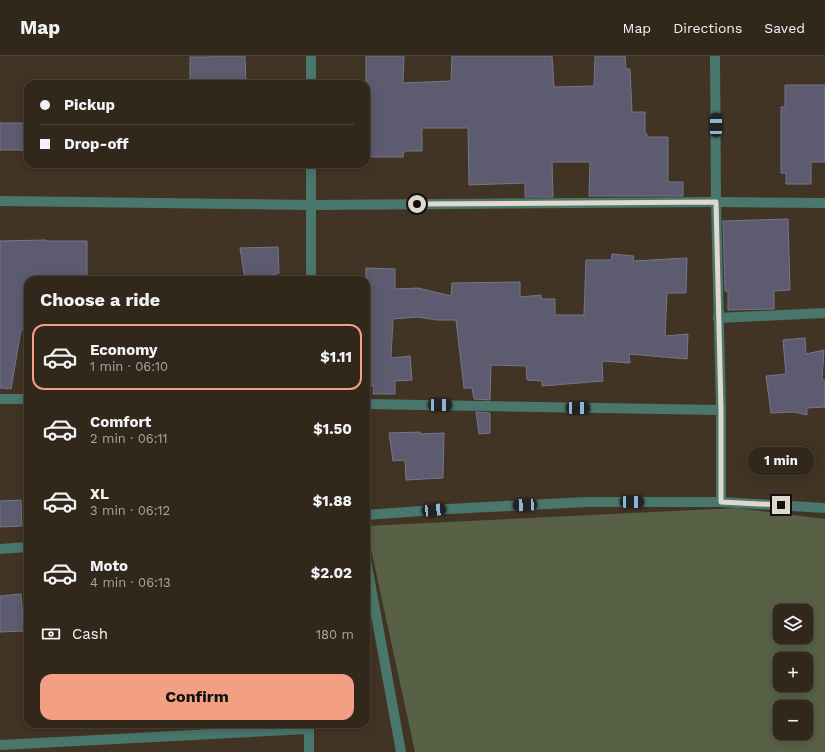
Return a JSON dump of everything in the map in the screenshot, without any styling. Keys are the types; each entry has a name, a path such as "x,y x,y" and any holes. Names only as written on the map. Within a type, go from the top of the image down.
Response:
{"street":[{"path":"311,56 311,80"},
{"path":"715,56 716,202 721,410 721,502"},
{"path":"311,168 311,276"},
{"path":"0,200 312,205 716,202 825,203"},
{"path":"718,318 825,313"},
{"path":"0,398 24,399"},
{"path":"370,404 721,410"},
{"path":"370,515 587,502 721,502 825,508"},
{"path":"0,549 24,547"},
{"path":"370,583 400,752"},
{"path":"0,745 291,728"},
{"path":"308,728 309,752"}],"green space":[{"path":"737,508 825,519 825,752 415,752 370,544 370,526"}],"building":[{"path":"245,56 246,80 190,80 190,57"},
{"path":"366,56 404,56 403,83 451,81 452,56 552,56 554,87 594,86 595,56 625,56 626,69 630,69 632,112 645,112 645,134 647,134 647,137 668,137 668,182 683,182 683,196 589,196 590,162 552,162 553,197 525,197 525,183 469,185 468,128 422,128 422,151 404,151 403,157 370,157 370,80 366,80"},
{"path":"785,85 825,85 825,162 811,162 811,184 786,184 786,173 781,173 781,107 785,107"},
{"path":"0,123 24,123 24,150 0,150"},
{"path":"788,219 790,290 774,291 774,309 728,310 728,291 725,291 723,221"},
{"path":"0,241 87,241 87,276 24,276 24,330 21,330 11,389 0,388"},
{"path":"278,247 279,273 273,276 244,276 240,248"},
{"path":"612,254 634,256 633,261 687,258 686,293 667,293 665,336 688,334 687,359 629,354 630,363 602,361 603,381 542,386 542,381 527,380 526,366 491,365 490,400 474,399 472,388 464,388 456,320 437,320 417,317 393,319 391,358 410,356 412,380 395,381 395,394 373,394 374,386 370,386 370,276 366,276 366,268 395,269 395,289 418,288 451,296 452,283 520,282 520,297 541,295 541,299 555,299 555,315 584,315 586,260 611,260"},
{"path":"805,338 806,354 824,350 822,380 825,380 825,407 807,408 807,415 794,412 771,413 766,376 786,374 783,340"},
{"path":"476,412 490,413 490,433 479,434"},
{"path":"420,432 420,434 444,433 443,478 406,480 405,460 393,461 389,433"},
{"path":"21,500 22,526 0,527 0,501"},
{"path":"21,594 24,631 0,632 0,596"}],"route":[{"path":"417,204 716,202 721,410 721,502 781,505"}]}
